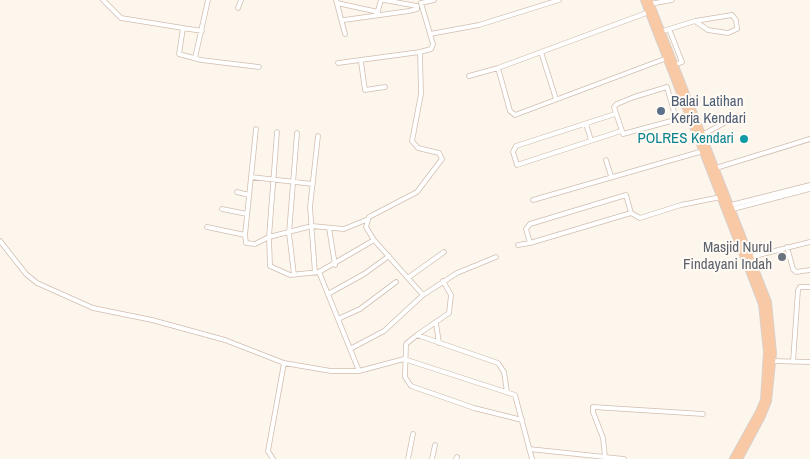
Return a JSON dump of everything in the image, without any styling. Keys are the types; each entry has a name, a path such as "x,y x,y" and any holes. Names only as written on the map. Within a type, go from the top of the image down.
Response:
{"highway":[{"path":"648,1 649,12 689,115 716,168 732,207 762,304 770,360 766,385 762,406 733,459"},
{"path":"648,1 666,30 675,65 700,136 703,151 741,239 752,257 768,302 772,334 768,400 756,429 738,459"}],"street":[{"path":"103,0 122,18 202,31"},
{"path":"195,58 208,0"},
{"path":"238,8 241,0"},
{"path":"377,14 382,0 419,5"},
{"path":"344,20 409,11 434,0"},
{"path":"430,34 479,25 559,0"},
{"path":"648,1 672,0"},
{"path":"336,2 377,14"},
{"path":"336,2 345,34"},
{"path":"338,64 420,52 432,47 430,34 419,5"},
{"path":"469,76 498,68 649,12"},
{"path":"666,30 695,21 732,14 736,20 736,29 728,33 712,31 695,21"},
{"path":"183,28 179,54 259,67"},
{"path":"256,129 245,235 246,243 255,244 268,237 312,226 344,229 366,220 416,192 442,159 439,152 418,148 412,144 421,94 420,52"},
{"path":"541,52 556,99"},
{"path":"498,68 512,114 516,115 667,58"},
{"path":"361,62 365,90 385,87"},
{"path":"676,119 667,87 617,104 614,107 621,131 624,134 676,119 689,115"},
{"path":"615,114 516,146 513,152 517,165 621,131"},
{"path":"700,136 737,116"},
{"path":"586,124 591,140"},
{"path":"277,132 268,237 270,266 279,271 294,275 317,273 334,265 374,240"},
{"path":"294,275 289,233 297,133"},
{"path":"318,136 310,207 317,273 328,294 359,371"},
{"path":"716,168 810,139"},
{"path":"533,200 703,151"},
{"path":"606,160 611,176"},
{"path":"251,177 313,184"},
{"path":"732,207 810,185"},
{"path":"732,207 810,189"},
{"path":"237,192 249,195"},
{"path":"530,243 526,226 626,195 631,213"},
{"path":"518,245 631,213 642,217 681,205 722,197"},
{"path":"222,209 247,214"},
{"path":"366,220 366,227 374,240 409,277 423,295"},
{"path":"207,228 245,235"},
{"path":"329,228 334,265"},
{"path":"0,241 26,274 37,283 72,300 101,310 152,320 225,340 284,363 330,371 359,371 404,359 515,395 532,459"},
{"path":"752,257 810,242"},
{"path":"787,247 793,270 796,272 810,270"},
{"path":"409,277 444,252"},
{"path":"328,294 371,269 389,256"},
{"path":"350,348 384,330 423,295 443,281 496,257"},
{"path":"443,281 451,296 452,304 449,313 406,344 404,359 405,377 411,386 474,408 522,420"},
{"path":"338,319 360,309 396,282"},
{"path":"794,362 798,290 800,287 810,287"},
{"path":"436,322 439,343"},
{"path":"417,335 500,365 504,372 507,392"},
{"path":"770,360 810,362"},
{"path":"273,459 268,451 284,363"},
{"path":"605,457 603,438 593,412 593,406 703,414"},
{"path":"408,459 413,434"},
{"path":"432,459 435,445"},
{"path":"529,448 624,459"}],"place":[{"name":"Balai Latihan Kerja Kendari","path":"661,111"},
{"name":"POLRES Kendari","path":"744,139"},
{"name":"Masjid Nurul Findayani Indah","path":"782,257"}]}
